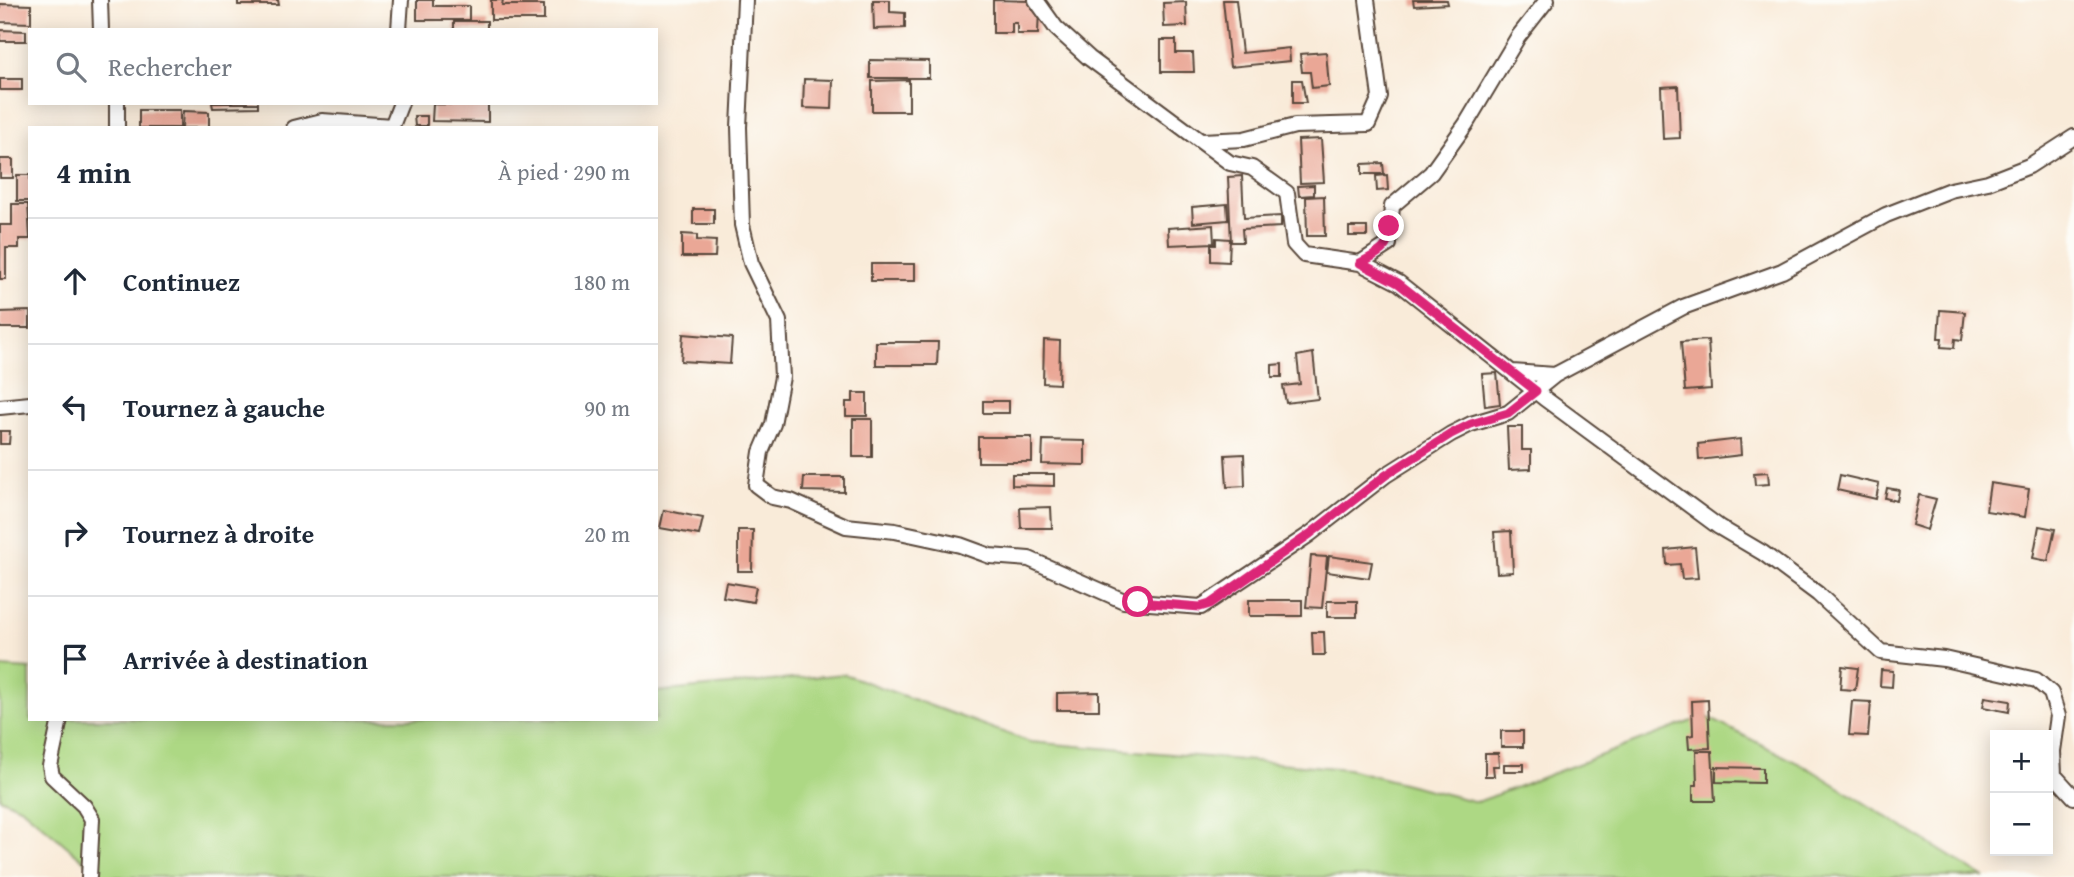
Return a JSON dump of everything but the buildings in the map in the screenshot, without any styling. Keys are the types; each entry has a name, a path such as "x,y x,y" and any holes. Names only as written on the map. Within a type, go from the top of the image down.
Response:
{"street":[{"path":"100,0 102,28"},
{"path":"398,28 401,0"},
{"path":"746,0 739,127 741,225 751,263 779,321 782,377 773,424 761,452 756,485 772,496 791,501 846,526 895,531 960,545 990,555 1029,559 1124,601 1200,607 1310,534 1386,475 1461,429 1508,413 1555,375 1683,307 1782,271 1886,215 1950,190 1988,182 2029,166 2074,137"},
{"path":"1036,0 1056,28 1089,58 1230,163 1252,168 1287,193 1294,244 1304,255 1360,263 1398,283 1536,391 1719,527 1763,553 1818,594 1881,652 1944,659 2036,680 2051,693 2058,716 2053,751 2054,775 2074,797"},
{"path":"1202,141 1244,139 1295,126 1368,124 1380,97 1367,0"},
{"path":"1360,263 1389,244 1392,206 1432,173 1466,124 1518,37 1546,0"},
{"path":"117,105 117,126"},
{"path":"392,126 400,105"},
{"path":"302,126 322,121 380,126"},
{"path":"1512,372 1555,375"},
{"path":"0,407 28,404"},
{"path":"60,721 50,766 52,776 84,806 92,819 89,877"}],"green space":[{"path":"0,667 28,669 28,721 658,721 658,692 844,674 1030,742 1348,769 1477,802 1705,716 1810,769 1983,877 103,877 22,808 0,798"}],"route":[{"path":"1138,602 1200,607 1210,604 1310,534 1386,475 1451,434 1471,424 1508,413 1536,391 1398,283 1360,263 1387,247 1390,241 1389,226"}]}
